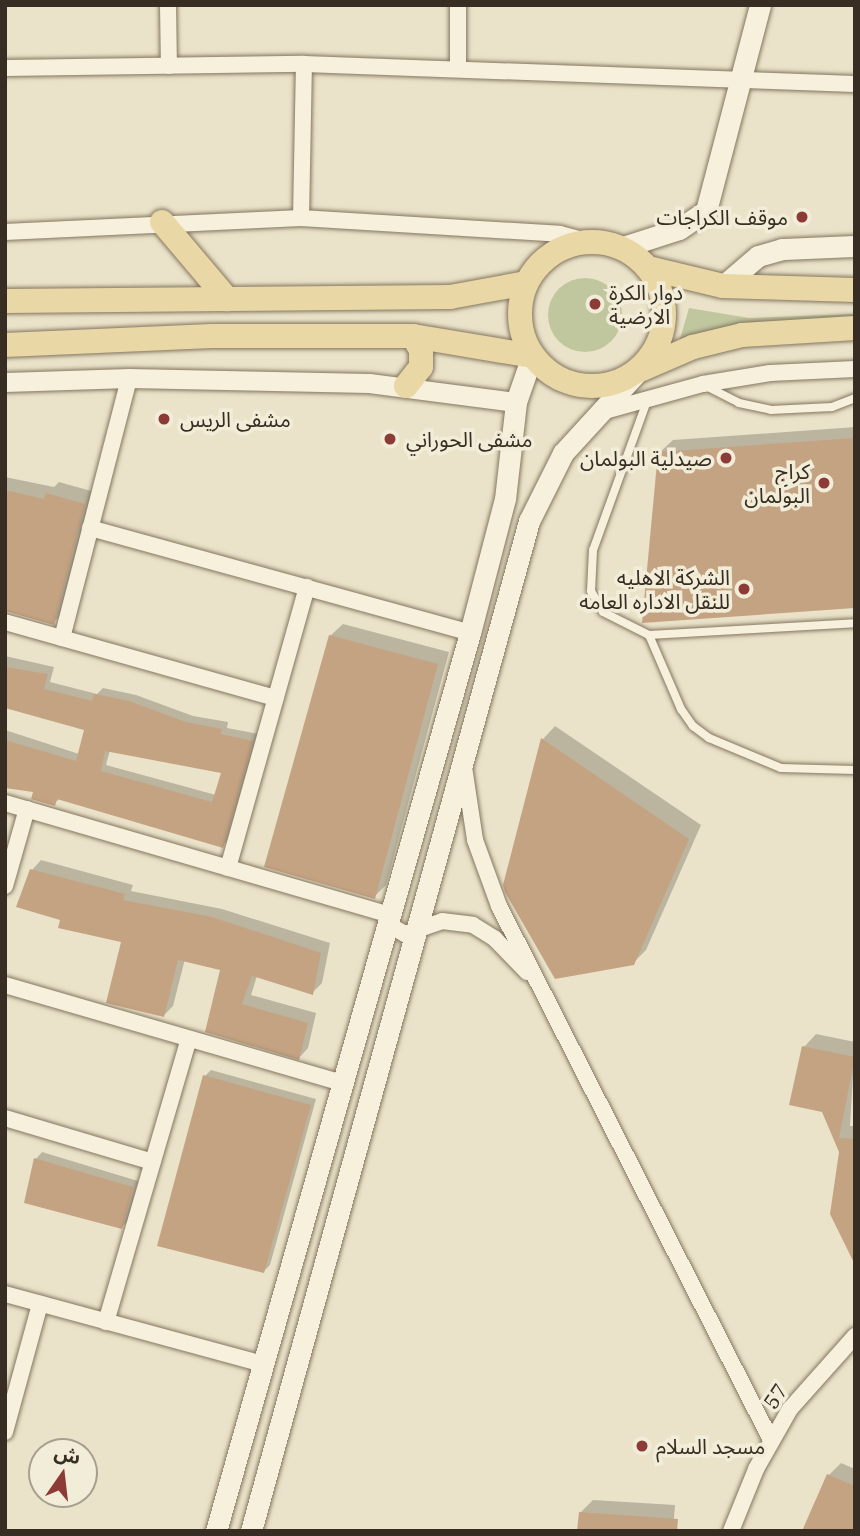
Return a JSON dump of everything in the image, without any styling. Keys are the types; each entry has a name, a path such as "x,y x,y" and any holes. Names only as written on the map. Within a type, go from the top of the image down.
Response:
{"main road":[{"path":"620,248 679,229 706,211 760,5"},
{"path":"162,222 227,299"},
{"path":"855,290 723,286 648,268 620,248 590,242 552,253 526,283 519,320 532,356 548,373 570,384 594,387 618,383 639,370 693,347 742,335 855,328"},
{"path":"723,286 758,256 782,249 855,246"},
{"path":"251,1531 262,1479 419,929 529,521 550,474 595,413 654,353 664,321 659,287 648,268"},
{"path":"5,301 450,297 526,283"},
{"path":"5,345 212,336 413,335 532,356"},
{"path":"406,386 421,367 421,350 413,335"},
{"path":"216,1531 262,1364 345,1084 388,914 470,633 505,499 516,402 532,356"}],"street":[{"path":"168,5 169,65"},
{"path":"458,5 458,69"},
{"path":"301,218 304,64"},
{"path":"5,68 304,64 855,84"},
{"path":"5,232 162,222 301,218 559,234 590,242"},
{"path":"595,413 703,384 770,373 855,369"},
{"path":"62,638 129,378"},
{"path":"5,382 129,378 406,386 516,402"},
{"path":"90,528 470,633"},
{"path":"228,867 307,587"},
{"path":"5,622 276,698"},
{"path":"464,764 481,863 540,986 771,1440"},
{"path":"5,803 388,914 397,932 419,929 442,921 473,925 495,939 540,986"},
{"path":"5,886 27,809"},
{"path":"5,985 345,1084"},
{"path":"106,1322 189,1039"},
{"path":"5,1118 153,1162"},
{"path":"5,1294 262,1364"},
{"path":"5,1432 40,1304"},
{"name":"57","path":"732,1531 771,1440 812,1379 855,1336"}],"lane":[{"path":"703,384 739,403 771,410 832,407 855,398"},
{"path":"647,401 589,570 591,591 603,612 649,635 855,623"},
{"path":"649,635 681,709 693,726 709,738 781,768 855,770"}],"green space":[{"path":"585,278 606,284 616,294 622,315 616,336 606,346 585,352 564,346 554,336 548,315 554,294 564,284"},
{"path":"689,308 749,318 855,314 855,325 680,339"}],"building":[{"path":"855,438 855,608 642,623 658,452"},
{"path":"5,490 44,499 46,493 85,504 54,625 5,611"},
{"path":"329,635 438,664 375,899 264,867"},
{"path":"5,667 48,674 44,689 92,701 94,694 129,701 186,722 222,729 221,734 253,741 223,848 57,799 55,806 31,799 33,792 5,788 5,740 76,761 84,730 5,708","holes":["105,751 221,773 212,802 101,771"]},
{"path":"541,738 689,839 634,965 555,979 505,892 503,885"},
{"path":"30,869 125,894 123,900 212,917 321,953 313,995 252,976 242,1004 308,1023 299,1060 205,1032 220,970 178,960 164,1017 106,1003 121,942 58,928 60,920 16,907"},
{"path":"802,1046 855,1057 839,1138 855,1139 855,1265 830,1214 839,1152 822,1112 789,1105"},
{"path":"203,1075 311,1105 264,1273 157,1246"},
{"path":"34,1158 133,1187 122,1229 24,1203"},
{"path":"827,1474 855,1486 855,1531 802,1531"},
{"path":"579,1512 678,1519 677,1531 577,1531"}],"place":[{"name":"موقف الكراجات","path":"802,217"},
{"name":"دوار الكرة الارضية","path":"595,304"},
{"name":"مشفى الريس","path":"164,419"},
{"name":"مشفى الحوراني","path":"390,439"},
{"name":"صيدلية البولمان","path":"726,458"},
{"name":"كراج البولمان","path":"824,483"},
{"name":"الشركة الاهليه للنقل الاداره العامه","path":"744,589"},
{"name":"مسجد السلام","path":"642,1446"}]}
